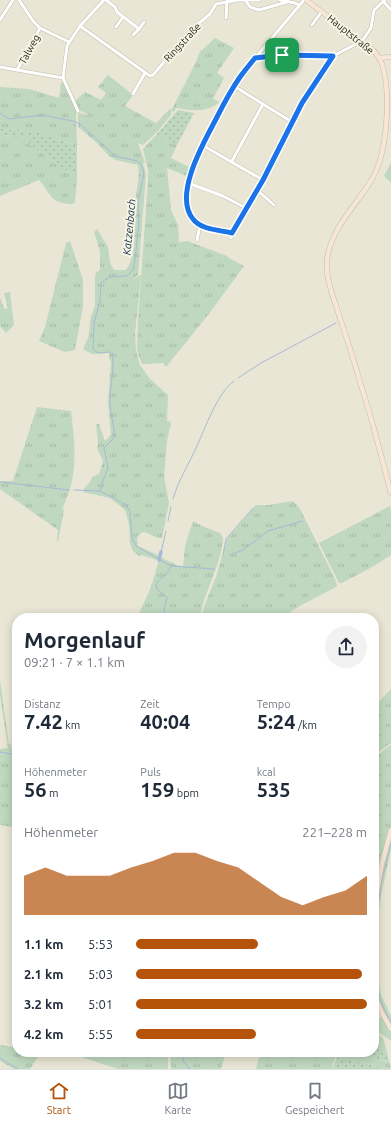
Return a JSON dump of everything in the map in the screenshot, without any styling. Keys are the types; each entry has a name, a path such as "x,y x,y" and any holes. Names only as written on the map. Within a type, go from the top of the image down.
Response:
{"main road":[{"name":"Hauptstraße","path":"305,0 362,41 374,51 379,58"},
{"path":"391,57 379,58 385,72 389,108 385,140 378,168 337,230 331,243 327,260 329,281 366,402 391,493"},
{"path":"379,880 391,830"},
{"path":"379,1006 391,1029"}],"street":[{"path":"0,20 13,0"},
{"path":"19,0 33,21 40,28 69,42"},
{"path":"78,111 63,78 65,55 69,42 80,26 105,0 115,7 117,12 123,17 139,28"},
{"path":"226,18 227,2 238,0 259,0"},
{"path":"280,0 299,5"},
{"path":"232,233 200,225 193,220 189,214 187,200 188,183 194,162 234,86 255,58 299,5 305,0"},
{"path":"246,1 250,7 259,10 287,2"},
{"path":"255,58 282,55 333,56 362,41 371,28 374,10 384,1 391,10"},
{"name":"Ringstraße","path":"145,73 150,76 153,75 191,30 210,14 216,4 227,2"},
{"name":"Hauptstraße","path":"312,25 322,11"},
{"path":"116,27 123,17"},
{"path":"133,35 144,22"},
{"path":"80,26 145,73 133,94"},
{"name":"Talweg","path":"17,70 40,28"},
{"path":"282,55 291,39"},
{"path":"231,238 232,233 263,180 302,103 333,56"},
{"path":"0,67 63,78"},
{"path":"234,86 292,122"},
{"path":"232,161 263,104"},
{"path":"202,145 263,180"},
{"path":"188,183 223,196 246,208"},
{"path":"257,190 274,205"},
{"path":"197,240 200,225"}],"green space":[{"path":"215,38 234,48 217,73 224,78 213,99 220,102 204,110 177,108 172,113 172,109 200,52"},
{"path":"108,75 133,95 125,106 156,123 171,108 171,115 157,132 143,145 138,143 145,163 143,163 146,175 138,275 132,280 141,275 135,334 136,351 140,365 150,379 168,395 167,421 171,422 167,441 164,476 169,503 162,538 142,532 137,537 138,546 158,555 157,560 141,555 139,556 133,551 130,543 129,524 125,510 110,498 83,492 92,477 99,474 103,461 97,448 98,443 96,424 99,424 105,441 111,435 108,403 111,362 109,359 109,353 92,354 83,349 89,336 90,321 95,305 95,277 96,273 100,270 100,251 94,232 97,229 108,247 110,263 114,270 126,270 130,263 134,247 134,214 139,175 138,165 116,160 109,156 97,143 78,127 78,114 80,113 90,116 79,110 75,101 85,92 101,100 106,93 98,87"},
{"path":"64,82 76,111 77,146 34,131 1,129 0,135 0,87 29,89 59,98 61,83"},
{"path":"178,110 194,113 177,145 156,135"},
{"path":"1,129 34,131 77,146 77,178 31,145 27,137 0,135"},
{"path":"0,135 27,137 31,145 77,178 75,202 73,204 65,204 52,198 39,180 0,196"},
{"path":"156,135 177,145 171,158 189,167 187,176 167,168 171,210 178,225 179,242 187,241 227,256 244,266 208,315 166,367 163,363 142,364 137,351 148,181 148,170 143,149"},
{"path":"391,163 391,182 390,182 384,176"},
{"path":"70,241 83,280 83,306 75,350 65,352 39,341 45,327 66,243"},
{"path":"10,292 14,325 6,333 0,326 0,297 4,309 8,308 4,293"},
{"path":"37,407 71,411 74,436 73,472 71,484 62,509 64,510 58,542 58,530 0,489 0,481 13,481"},
{"path":"293,501 299,507 335,579 337,585 336,587 289,613 202,613 216,577 227,539 256,505 269,505"},
{"path":"390,506 391,555 374,566 342,583 339,583 319,543"},
{"path":"193,521 220,533 223,538 222,549 201,613 139,613 151,587 160,557 175,565 183,566 185,546"},
{"path":"0,680 9,744 11,743 12,748 12,827 0,825 0,749 8,748 0,695"},
{"path":"391,689 391,743 379,752 379,702"},
{"path":"391,745 391,826 379,878 379,754"},
{"path":"391,840 391,850 381,895 379,913 379,891"},
{"path":"379,984 381,995 391,1016 391,1026 383,1012 379,1000"},
{"path":"379,1017 383,1018 391,1033 391,1041 379,1033"},
{"path":"379,1036 383,1038 387,1052 379,1050"},
{"path":"0,1045 12,1047 12,1057 38,1057 30,1069 14,1069 0,1061"},
{"path":"379,1050 387,1052 389,1062 370,1057 379,1057"},
{"path":"81,1057 168,1057 168,1069 118,1069"},
{"path":"170,1057 225,1057 221,1069 171,1069"},
{"path":"259,1057 335,1057 332,1067 338,1069 256,1069"},
{"path":"337,1057 370,1057 389,1062 391,1069"},
{"path":"337,1057 390,1069 338,1069 333,1067"}],"waterway":[{"name":"Katzenbach","path":"0,113 9,119 42,115 73,121 80,124 115,156 137,161 141,164 144,173 138,203 139,224 133,270 127,276 109,277 101,283 100,301 94,323 93,349 98,353 109,352 112,354 113,360 110,401 114,438 104,448 108,468 100,491 126,505 130,512 132,537 136,546 171,566 168,572 156,584 157,589 167,597 165,613"},
{"path":"238,378 261,363 336,323"},
{"path":"173,499 180,480 217,402 234,381"},
{"path":"0,482 69,490"},
{"path":"74,490 100,491"},
{"path":"168,521 171,507"},
{"path":"223,555 226,539 253,508"},
{"path":"232,554 243,550 268,531 302,521"},
{"path":"161,552 166,531"},
{"name":"Katzenbach","path":"159,560 161,552"},
{"path":"171,566 214,569"},
{"path":"0,752 12,754"},
{"path":"379,898 381,883 391,844"},
{"path":"379,998 391,1023"},
{"path":"183,1057 183,1061 190,1069"},
{"path":"0,1058 18,1069"}],"route":[{"path":"282,55 313,57 333,56 302,103 273,157 263,180 232,233 200,225 193,220 189,214 187,191 194,163 202,145 240,76 255,58 282,55"}]}
